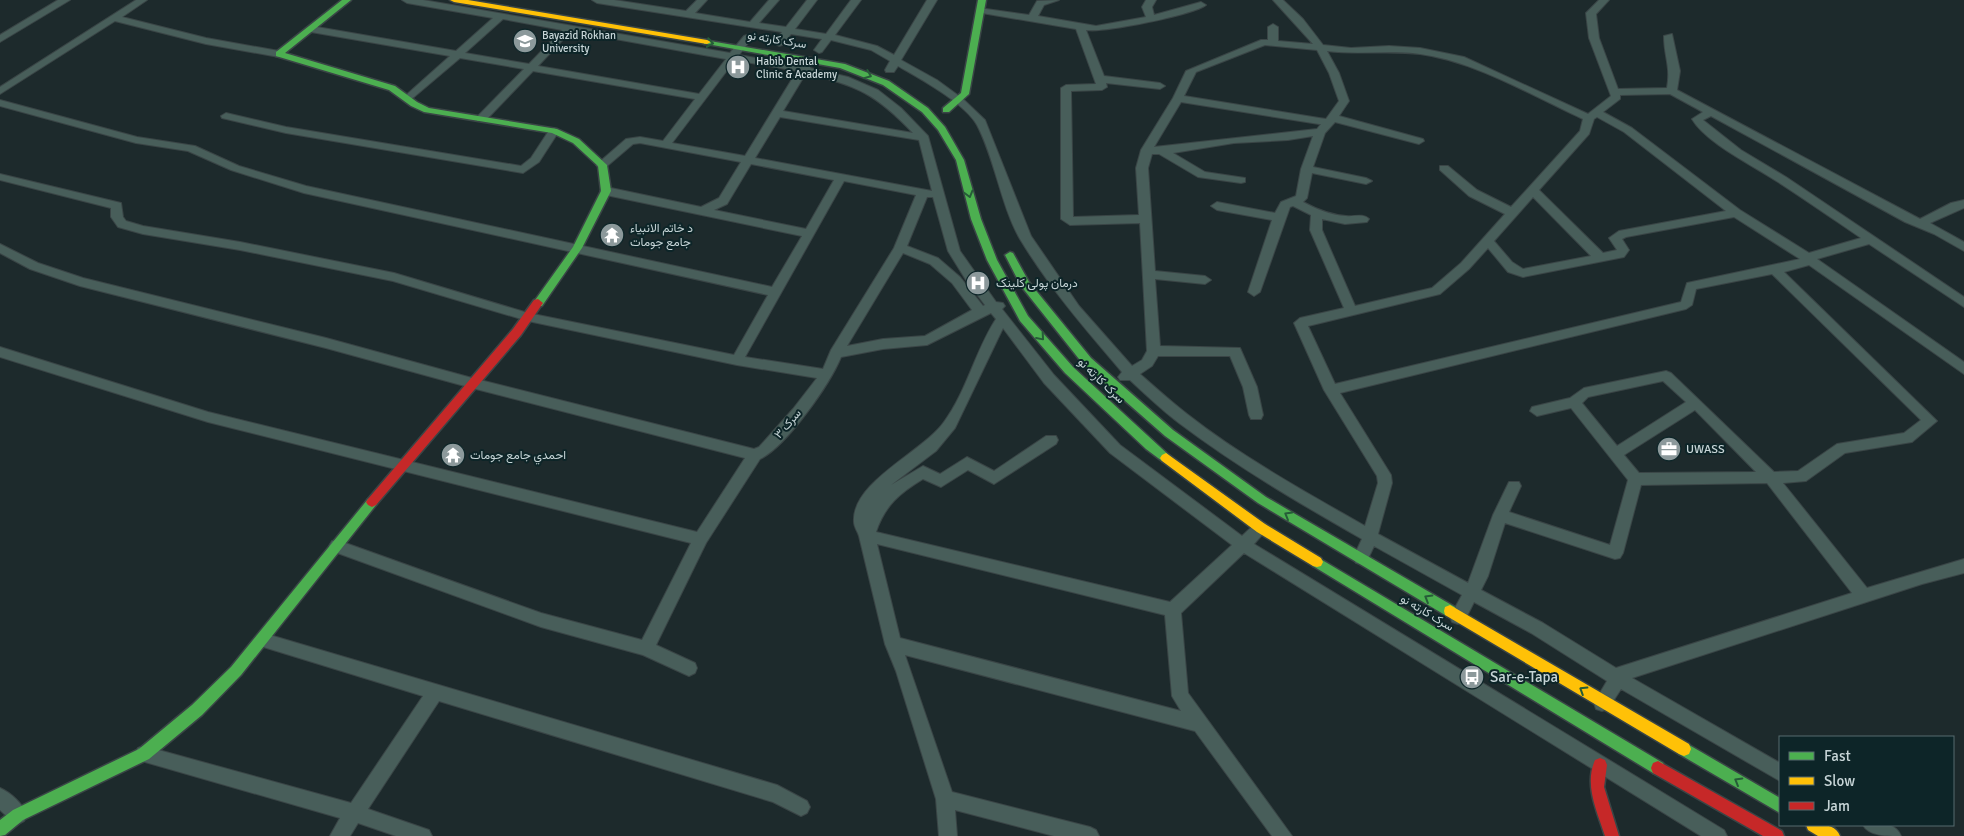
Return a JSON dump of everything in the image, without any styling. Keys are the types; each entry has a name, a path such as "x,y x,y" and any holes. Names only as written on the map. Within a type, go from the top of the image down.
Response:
{"main road":[{"path":"279,54 347,0"},
{"name":"سرک کارته نو","path":"454,0 806,64 842,66 886,83 925,110 942,129 960,160 976,219 992,260 1024,318 1069,370 1150,446 1261,528 1745,823 1777,836"},
{"name":"سرک کارته نو","path":"523,0 852,57"},
{"path":"946,110 965,94 981,3"},
{"path":"0,830 18,815 144,754 196,710 236,671 263,640 401,466 528,317 577,248 606,190 602,165 576,141 554,131 427,110 408,100 392,88 279,54"},
{"path":"889,65 911,83"},
{"name":"سرک کارته نو","path":"1004,246 1025,284 1087,361 1169,433 1262,500 1540,663 1602,703 1779,805"},
{"path":"1069,370 1087,361"},
{"path":"1150,446 1169,433"},
{"path":"1600,765 1597,787 1612,836"},
{"path":"1815,826 1833,836"}],"street":[{"path":"0,39 65,0"},
{"path":"0,91 142,0"},
{"path":"407,0 569,28 736,52"},
{"path":"597,0 616,1 790,29 874,48 889,65 959,101 981,122 1025,237 1075,309 1131,374 1182,418 1230,452 1370,537 1537,628 1618,678 1779,771"},
{"path":"652,8 660,0"},
{"path":"689,14 702,0"},
{"path":"753,24 774,0"},
{"path":"779,43 812,0"},
{"path":"819,50 856,0"},
{"path":"889,65 932,0"},
{"path":"1032,18 1040,3 1054,0"},
{"path":"1151,0 1147,7 1152,18"},
{"path":"1254,292 1279,217 1285,205 1301,198 1307,169 1320,132 1344,101 1342,91 1320,47 1278,0"},
{"path":"1361,558 1370,537 1385,482 1384,475 1331,390 1300,323 1436,292 1464,266 1511,212 1586,132 1592,115 1616,97 1592,30 1591,13 1604,0"},
{"path":"981,3 1032,18 1081,28 1096,29 1126,25 1202,5"},
{"path":"408,100 501,16"},
{"path":"114,18 206,41 279,54"},
{"path":"1273,27 1273,42"},
{"path":"311,28 700,97"},
{"path":"481,119 569,28"},
{"path":"1081,28 1092,54 1102,88 1066,88 1067,219 1070,221 1147,219"},
{"path":"1669,36 1675,71 1672,91"},
{"path":"666,144 700,97 747,38"},
{"path":"1113,385 1147,363 1154,351 1148,274 1147,219 1142,168 1146,150 1161,120 1178,98 1192,70 1255,45 1273,42 1351,51 1389,49 1420,51 1461,59 1628,130 1736,213 1807,258 1964,369"},
{"path":"704,210 723,201 806,64 874,92 897,110 924,138 954,251 992,312 1049,379 1115,449 1243,545 1718,836"},
{"path":"1101,80 1160,86"},
{"path":"1615,92 1672,91 1920,224 1938,231 1964,247"},
{"path":"1178,98 1260,113 1330,120 1419,141"},
{"path":"0,103 136,140 191,148 235,168 304,189 775,292"},
{"path":"1712,112 1697,119 1700,124 1737,152 1782,179 1964,303"},
{"path":"777,113 924,138"},
{"path":"226,116 286,130 516,170 523,170 535,160 554,131"},
{"path":"1146,150 1162,151 1234,140 1288,137 1320,132"},
{"path":"602,165 634,140 749,159 938,196"},
{"path":"1162,151 1202,175 1241,180"},
{"path":"1444,168 1473,193 1511,212"},
{"path":"1307,169 1366,181"},
{"path":"0,177 117,206 117,217 122,224 144,230 240,246 394,277 528,317 737,360 827,375"},
{"path":"737,360 807,233 841,177"},
{"path":"1532,189 1600,258"},
{"path":"606,190 807,233"},
{"name":"سرک ۳","path":"646,648 701,540 755,455 764,451 827,375 836,353 900,248 923,193"},
{"path":"1294,202 1317,214 1349,222 1363,219"},
{"path":"1920,224 1955,206 1964,204"},
{"path":"1217,206 1279,217"},
{"path":"1487,239 1511,268 1519,273 1623,252 1615,239 1616,236 1736,213"},
{"path":"1317,214 1316,230 1351,310"},
{"path":"1331,390 1686,305 1691,286 1803,264 1807,258 1869,240"},
{"path":"0,248 34,266 80,282 326,343 472,383 755,455"},
{"path":"900,248 934,261 992,312"},
{"path":"1635,479 1802,477 1842,448 1907,438 1930,421 1776,270"},
{"path":"1148,274 1205,280"},
{"path":"1951,295 1964,289"},
{"path":"836,353 883,344 927,340 1014,302"},
{"path":"948,836 945,799 904,671 893,644 867,536 861,522 868,496 940,438 961,406 988,340 992,312"},
{"path":"1154,351 1235,351 1250,387 1256,415"},
{"path":"0,352 208,417 701,540"},
{"path":"1537,411 1574,402 1584,393 1666,376 1696,403 1770,477 1864,596"},
{"path":"1574,402 1635,479"},
{"path":"1616,453 1696,403"},
{"path":"867,536 879,504 891,492 923,472 943,480 966,463 994,478 1051,440"},
{"path":"1500,515 1615,553 1635,479"},
{"path":"1458,616 1480,576 1500,515 1514,486"},
{"path":"1173,610 1261,528"},
{"path":"867,536 942,552 1173,610"},
{"path":"337,546 541,620 646,648 689,668"},
{"path":"1602,703 1622,673 1922,577 1964,566"},
{"path":"1173,610 1180,696 1283,836"},
{"path":"263,640 777,794 801,807"},
{"path":"893,644 1200,724"},
{"path":"339,836 436,691"},
{"path":"144,754 354,813 423,836"},
{"path":"0,797 18,815"},
{"path":"945,799 1090,836"},
{"path":"1874,826 1892,836"}],"traffic: fast":[{"path":"347,0 279,54 392,88 414,104 427,110 554,131 576,141 602,165 606,191 577,248 538,303"},
{"path":"946,110 965,94 982,0"},
{"path":"707,42 842,66 886,83 925,110 942,129 960,160 976,219 992,260 1024,318 1069,370 1150,446 1166,458"},
{"path":"1010,255 1025,284 1087,361 1169,433 1262,500 1450,611"},
{"path":"0,830 18,815 144,754 197,710 236,671 372,502"},
{"path":"1317,562 1658,768"},
{"path":"1684,749 1779,805"}],"traffic: slow":[{"path":"454,0 707,42"},
{"path":"1166,458 1261,528 1317,562"},
{"path":"1450,611 1684,749"},
{"path":"1815,826 1833,836"}],"traffic: jam":[{"path":"372,502 517,332 538,303"},
{"path":"1600,765 1597,787 1612,836"},
{"path":"1658,768 1777,836"}],"place":[{"name":"Bayazid Rokhan University","path":"525,41"},
{"name":"Habib Dental Clinic & Academy","path":"738,67"},
{"name":"د خاتم الانبیاء جامع جومات","path":"612,235"},
{"name":"درمان پولی کلینک","path":"978,283"},
{"name":"UWASS","path":"1669,449"},
{"name":"احمدي جامع جومات","path":"453,455"},
{"name":"Sar-e-Tapa","path":"1472,677"}]}
